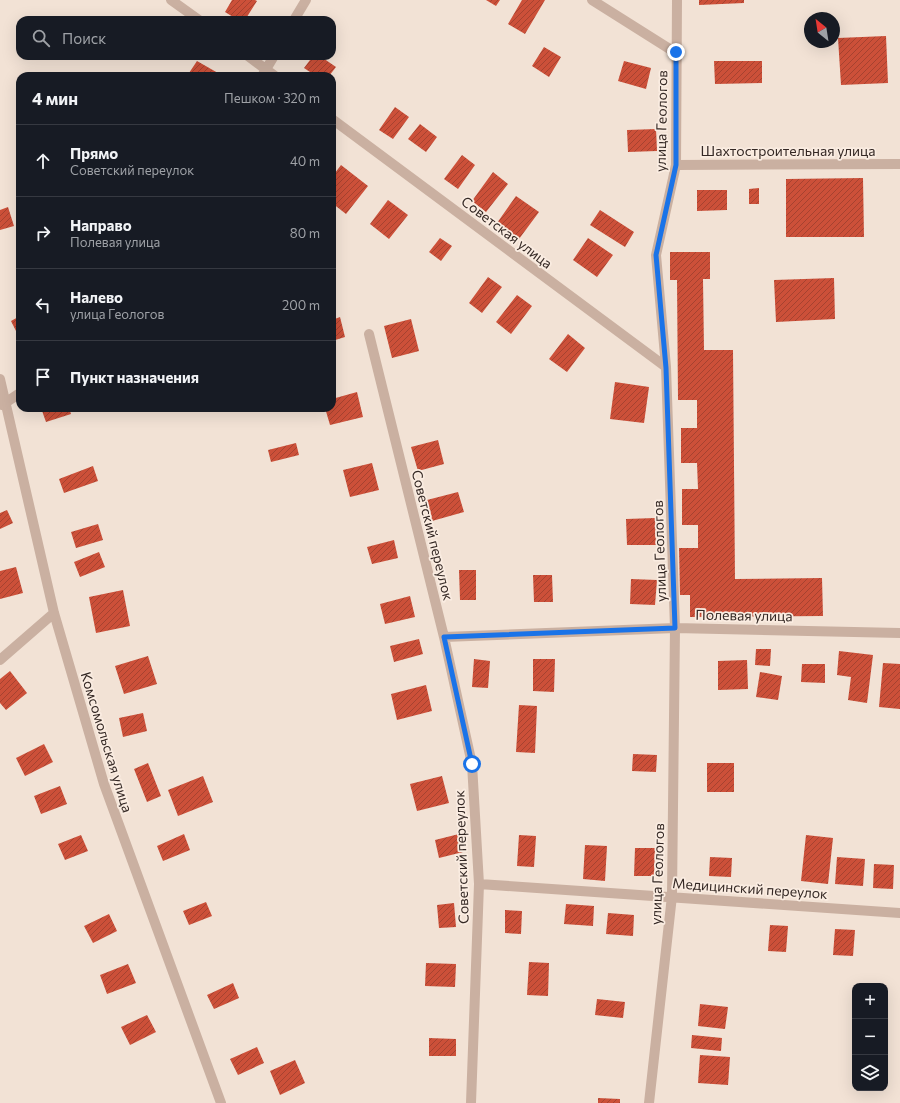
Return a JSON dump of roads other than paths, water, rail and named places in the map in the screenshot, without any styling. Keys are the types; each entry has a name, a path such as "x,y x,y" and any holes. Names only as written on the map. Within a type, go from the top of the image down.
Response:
{"street":[{"path":"171,0 193,16"},
{"path":"296,16 306,0"},
{"path":"592,0 676,52"},
{"name":"улица Геологов","path":"649,1103 672,896 675,628 666,368 656,255 676,165 677,0"},
{"path":"252,60 263,72"},
{"path":"265,72 272,60"},
{"name":"Советская улица","path":"336,122 666,368"},
{"name":"Шахтостроительная улица","path":"676,165 900,164"},
{"name":"Советский переулок","path":"368,334 444,637 472,764 479,884 471,1103"},
{"name":"Комсомольская улица","path":"0,379 3,405 54,613 104,784 221,1103"},
{"path":"3,405 16,396"},
{"path":"0,660 54,613"},
{"name":"Полевая улица","path":"444,637 675,628 900,633"},
{"name":"Медицинский переулок","path":"479,884 672,896 900,913"}]}
